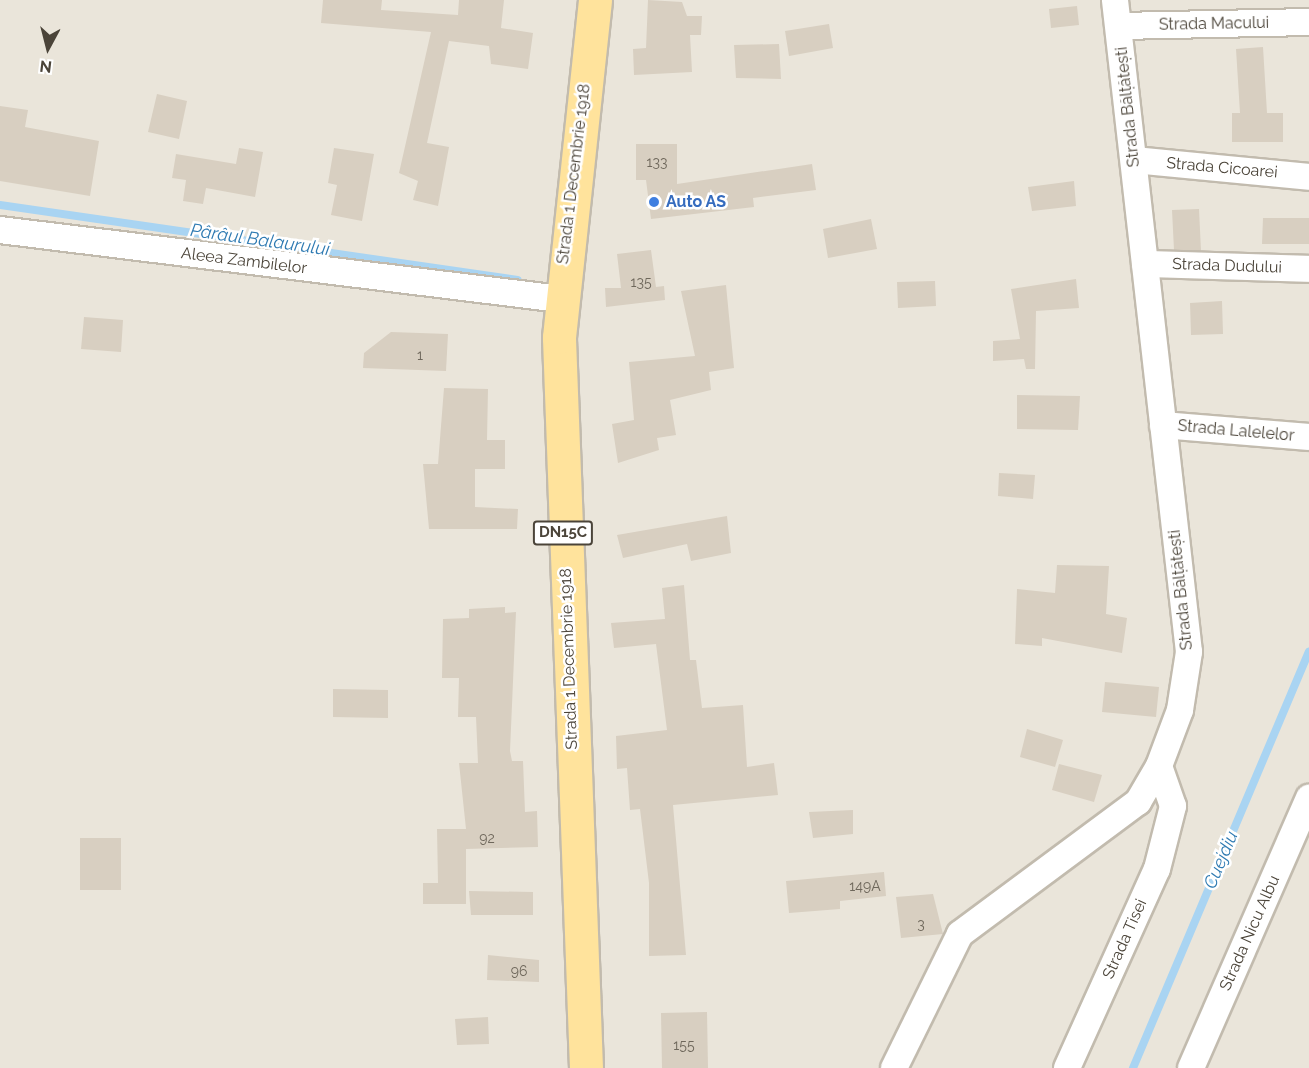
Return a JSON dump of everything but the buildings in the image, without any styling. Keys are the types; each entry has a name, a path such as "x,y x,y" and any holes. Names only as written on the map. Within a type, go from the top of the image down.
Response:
{"main road":[{"name":"Strada 1 Decembrie 1918","path":"586,1068 559,425 560,299 595,0"}],"street":[{"name":"Strada Bălțătești","path":"894,1068 960,934 1138,802 1159,766 1180,710 1189,652 1115,0"},
{"name":"Strada Macului","path":"1119,26 1309,22"},
{"name":"Strada Cicoarei","path":"1134,160 1309,177"},
{"name":"Aleea Zambilelor","path":"0,230 560,299"},
{"name":"Strada Dudului","path":"1145,264 1309,269"},
{"name":"Strada Lalelelor","path":"1163,425 1309,437"},
{"name":"Strada Tisei","path":"1067,1068 1157,870 1173,806 1159,766"},
{"name":"Strada Nicu Albu","path":"1191,1068 1309,798"}],"shaded area":[{"path":"0,0 1309,0 1309,1068 0,1068"}],"waterway":[{"name":"Pârâul Balaurului","path":"0,205 518,280"},
{"name":"Cuejdiu","path":"1133,1068 1309,652"}],"place":[{"name":"Auto AS","path":"654,202"}]}
